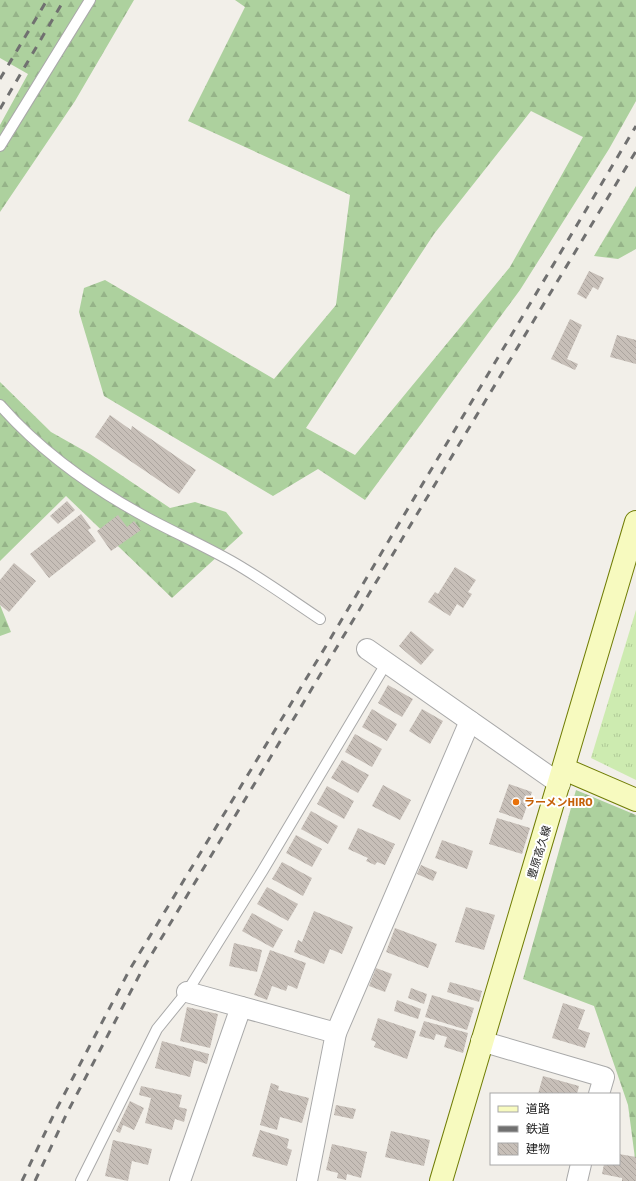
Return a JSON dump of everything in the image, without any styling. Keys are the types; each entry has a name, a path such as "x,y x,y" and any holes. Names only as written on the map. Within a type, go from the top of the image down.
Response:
{"main road":[{"name":"豊原高久線","path":"441,1181 481,1041 562,776 636,522"},
{"path":"562,776 636,800"}],"street":[{"path":"367,649 470,721 562,776"},
{"path":"307,1181 336,1033 470,721"},
{"path":"188,992 336,1033"},
{"path":"180,1181 241,1007"},
{"path":"481,1041 604,1077 599,1093"},
{"path":"577,1181 581,1165"}],"lane":[{"path":"0,146 90,0"},
{"path":"0,406 51,454 92,485 153,521 247,570 320,619"},
{"path":"81,1181 157,1029 188,992 263,870 387,662"}],"green space":[{"path":"0,0 134,0 75,101 0,212 0,125 28,74 0,58"},
{"path":"235,0 636,0 636,101 609,149 520,290 365,500 318,469 273,496 104,396 79,312 84,288 105,280 274,379 336,305 350,195 188,121 245,7","holes":["531,111 583,137 510,267 355,455 306,428 434,234"]},
{"path":"636,186 636,249 618,259 594,256"},
{"path":"0,382 51,432 90,454 170,508 195,502 226,512 243,533 172,598 66,496 0,561"},
{"path":"0,605 11,632 0,636"},
{"path":"636,610 636,780 591,758"},
{"path":"576,790 636,815 636,1166 628,1105 594,1006 523,979"}],"building":[{"path":"589,271 604,278 598,290 593,287 586,299 577,294"},
{"path":"570,319 582,325 567,359 578,364 575,370 551,359"},
{"path":"617,335 636,340 636,364 610,357"},
{"path":"110,415 131,430 132,426 196,470 179,494 95,437"},
{"path":"67,501 75,510 58,524 50,516"},
{"path":"81,514 91,528 88,530 96,541 49,578 30,554"},
{"path":"118,515 127,527 134,521 141,530 111,551 97,531"},
{"path":"14,563 36,581 9,612 0,605 0,580"},
{"path":"455,567 476,580 468,592 472,594 463,608 457,604 450,616 428,602 435,592 438,594"},
{"path":"411,631 434,650 421,665 399,646"},
{"path":"388,685 413,699 402,717 378,703"},
{"path":"372,709 397,724 387,741 362,727"},
{"path":"422,709 443,721 430,744 409,731"},
{"path":"355,734 382,749 372,767 345,752"},
{"path":"342,760 369,775 358,793 331,778"},
{"name":"ラーメンHIRO","path":"509,784 532,792 522,820 499,812"},
{"path":"383,785 411,800 400,820 372,806"},
{"path":"327,786 354,801 344,819 317,804"},
{"path":"311,811 338,826 328,844 301,829"},
{"path":"497,818 530,828 522,854 489,844"},
{"path":"358,828 395,844 385,865 377,862 375,865 366,861 368,858 348,849"},
{"path":"296,835 322,849 312,867 286,853"},
{"path":"442,840 473,851 467,869 435,858"},
{"path":"282,862 312,878 303,896 272,879"},
{"path":"421,865 437,872 433,881 417,874"},
{"path":"267,887 298,904 288,921 257,904"},
{"path":"466,907 495,915 484,950 455,942"},
{"path":"314,911 353,927 342,954 330,949 324,964 294,952 298,940 302,942"},
{"path":"252,913 283,930 273,948 242,931"},
{"path":"395,928 437,944 428,968 386,952"},
{"path":"234,943 262,950 257,972 229,966"},
{"path":"270,950 306,963 297,989 288,985 286,991 272,986 267,1000 254,995"},
{"path":"376,968 392,974 385,992 369,986"},
{"path":"450,982 482,991 479,1002 447,992"},
{"path":"411,988 427,994 424,1004 408,998"},
{"path":"432,995 474,1008 467,1030 425,1017"},
{"path":"397,1000 421,1009 418,1019 394,1011"},
{"path":"563,1003 585,1010 578,1029 590,1033 585,1048 552,1038"},
{"path":"187,1007 218,1014 210,1048 180,1041"},
{"path":"378,1018 416,1031 407,1059 374,1047 376,1042 371,1040"},
{"path":"424,1021 468,1033 463,1053 444,1047 447,1037 436,1034 434,1040 419,1036"},
{"path":"162,1041 209,1054 207,1064 194,1060 190,1077 155,1068"},
{"path":"543,1076 579,1086 577,1093 538,1093"},
{"path":"271,1083 279,1086 278,1090 309,1098 302,1123 280,1117 277,1130 260,1125"},
{"path":"141,1086 182,1095 179,1107 187,1109 184,1122 175,1119 172,1130 145,1123 151,1098 139,1095"},
{"path":"130,1101 144,1108 134,1130 123,1125 120,1133 116,1131"},
{"path":"336,1105 356,1109 353,1119 334,1115"},
{"path":"260,1130 289,1139 287,1148 292,1150 287,1166 252,1156"},
{"path":"391,1131 430,1140 424,1166 385,1157"},
{"path":"113,1140 152,1149 148,1165 132,1161 128,1181 105,1176"},
{"path":"332,1144 367,1152 361,1178 347,1174 346,1180 337,1178 338,1173 326,1170"},
{"path":"620,1154 636,1157 636,1181 622,1181 622,1178 602,1174 604,1165 620,1165"}],"railway":[{"path":"0,79 47,0"},
{"path":"0,109 64,0"},
{"path":"22,1181 55,1112 130,969 326,646 636,126"},
{"path":"35,1181 67,1113 141,972 636,151"}],"place":[{"name":"ラーメンHIRO","path":"516,802"}]}
